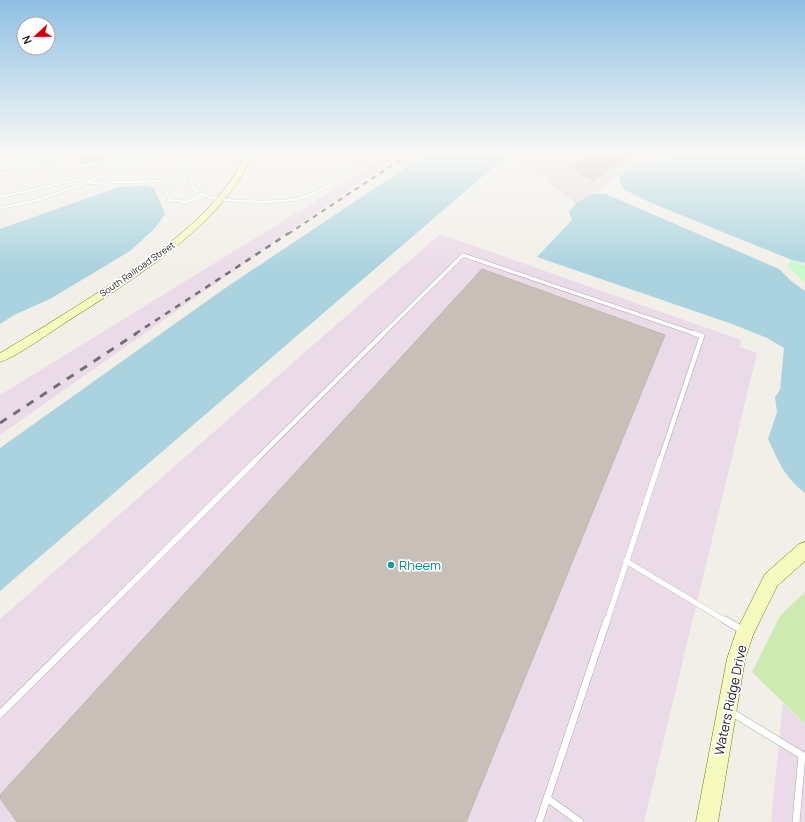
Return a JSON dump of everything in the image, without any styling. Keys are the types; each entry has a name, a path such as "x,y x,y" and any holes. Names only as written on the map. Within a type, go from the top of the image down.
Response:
{"street":[{"name":"South Railroad Street","path":"0,358 51,328 156,258 204,218 225,192"},
{"name":"Waters Ridge Drive","path":"707,822 736,658 745,632 771,580 805,550"}],"lane":[{"path":"0,197 21,192"},
{"path":"0,208 38,200 60,192"},
{"path":"167,192 169,200 186,202 202,195"},
{"path":"199,192 202,195 219,199 276,200 303,198 312,192"},
{"path":"0,714 463,255 702,336 539,822"},
{"path":"626,562 745,632"},
{"path":"726,709 803,756 796,822"},
{"path":"547,798 580,822"}],"shaded area":[{"path":"330,192 345,192 0,435 0,395"},
{"path":"562,192 595,192 593,194 576,203"},
{"path":"440,234 741,340 740,347 757,353 644,822 0,822 0,619"},
{"path":"783,703 805,724 805,822 771,822"}],"green space":[{"path":"792,260 805,266 805,283 787,266"},
{"path":"805,592 805,724 752,672 780,616"}],"water":[{"path":"104,192 156,192 165,214 155,228 130,251 50,299 14,315 0,324 0,229"},
{"path":"369,192 464,192 0,591 0,448 221,291"},
{"path":"630,192 805,192 805,263 792,260 649,202"},
{"path":"593,194 606,194 779,269 791,281 805,291 805,493 787,475 768,439 777,412 775,397 780,390 784,348 767,338 732,324 537,257 572,220 569,212 576,203"}],"building":[{"name":"Rheem","path":"482,269 665,335 466,822 17,822 0,798 0,795"}],"railway":[{"path":"288,234 351,192"},
{"path":"135,334 289,233"},
{"path":"0,423 137,333"}],"place":[{"name":"Rheem","path":"391,565"}]}
